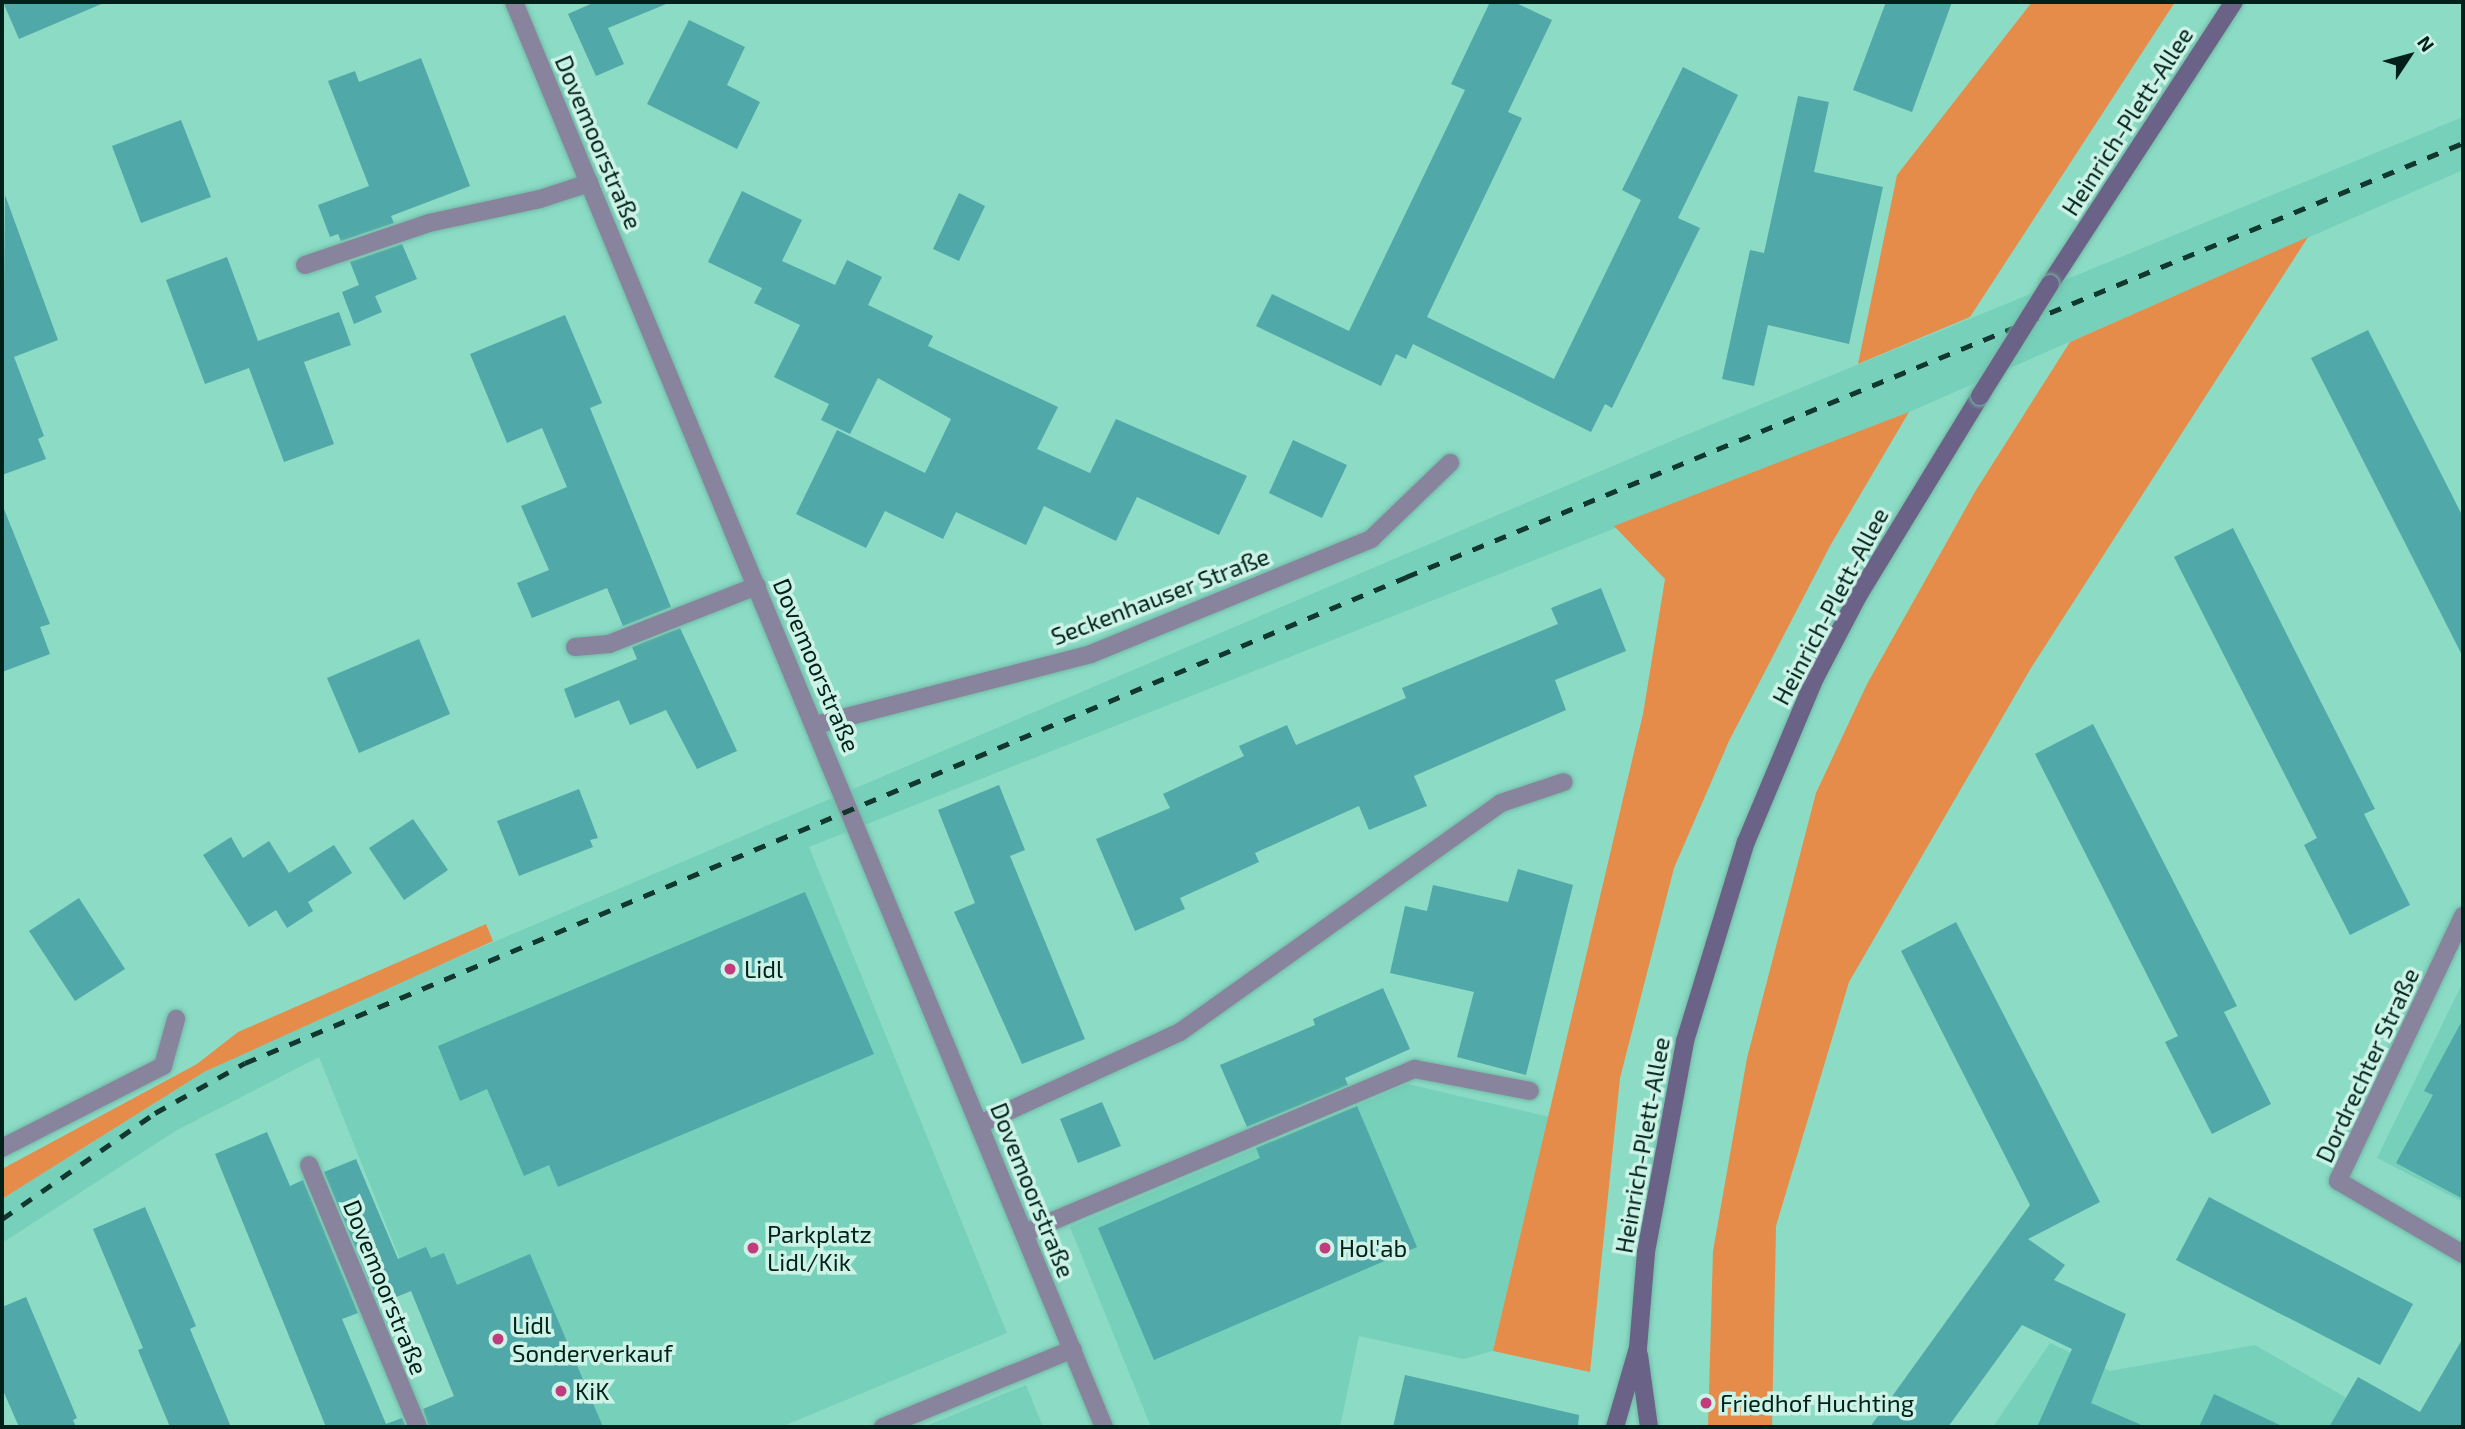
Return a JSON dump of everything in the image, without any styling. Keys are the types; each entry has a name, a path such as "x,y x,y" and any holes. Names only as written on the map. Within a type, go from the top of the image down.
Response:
{"main road":[{"name":"Heinrich-Plett-Allee","path":"1615,1427 1638,1348 1666,1131 1710,949 1746,842 1815,678 1858,596 1980,396 2234,2"},
{"name":"Heinrich-Plett-Allee","path":"1638,1348 1649,1427"}],"street":[{"name":"Dovemoorstraße","path":"514,2 1104,1427"},
{"path":"305,265 429,223 540,199 589,183"},
{"name":"Seckenhauser Straße","path":"815,726 1091,654 1371,539 1450,463"},
{"path":"575,647 609,644 757,586"},
{"path":"980,1124 1180,1032 1501,803 1564,782"},
{"name":"Dordrechter Straße","path":"2463,916 2338,1181 2463,1254"},
{"path":"2,1148 163,1066 176,1019"},
{"path":"1024,1233 1415,1069 1530,1091"},
{"name":"Dovemoorstraße","path":"309,1165 418,1427"},
{"path":"883,1427 1073,1349"}],"shaded area":[{"path":"2032,2 2175,2 1970,317 1858,364 1897,175"},
{"path":"2463,117 2463,170 1909,412 809,847 1007,1333 781,1427 467,1427 319,1057 177,1130 2,1243 2,1199 204,1072 362,998 1681,437"},
{"path":"2308,237 2031,668 1849,982 1776,1226 1772,1427 1708,1427 1713,1251 1747,1058 1816,793 1867,684 1976,490 2070,342"},
{"path":"1909,412 1830,546 1729,741 1674,868 1620,1078 1590,1372 1493,1351 1643,714 1665,579 1614,526"},
{"path":"486,924 493,941 204,1072 2,1199 2,1169 197,1064 238,1032"},
{"path":"2463,982 2463,1202 2377,1158"},
{"path":"1408,1084 1550,1117 1493,1351 1464,1359 1359,1336 1340,1427 1151,1427 1070,1227"},
{"path":"2050,1343 2110,1371 2255,1345 2397,1427 1993,1427"},
{"path":"1026,1385 1043,1427 924,1427"}],"building":[{"path":"3,2 106,2 19,39"},
{"path":"595,2 671,2 608,28 624,64 596,76 568,14"},
{"path":"1490,2 1514,2 1552,20 1508,112 1522,118 1427,317 1554,379 1641,200 1622,190 1683,67 1738,95 1678,218 1700,228 1612,408 1605,404 1591,432 1413,344 1406,359 1396,354 1381,386 1256,326 1272,294 1349,331 1465,90 1451,84"},
{"path":"1886,2 1952,2 1912,112 1853,90"},
{"path":"689,20 745,47 727,85 760,102 737,149 647,104"},
{"path":"421,58 470,186 391,216 394,223 341,241 338,234 330,237 318,205 369,186 328,81 355,71 359,82"},
{"path":"1798,96 1829,102 1814,172 1883,187 1849,344 1768,325 1754,386 1722,379 1750,250 1764,253"},
{"path":"181,120 211,197 141,223 112,146"},
{"path":"742,191 802,220 782,261 835,285 847,260 882,277 868,305 933,336 928,346 1058,407 1037,449 1090,473 1116,419 1247,476 1219,535 1137,497 1116,541 1044,506 1026,545 956,512 943,539 885,511 866,548 796,514 837,430 925,473 951,419 878,378 850,434 821,420 829,404 774,377 800,325 754,303 762,288 708,262"},
{"path":"959,193 985,206 959,261 933,249"},
{"path":"5,195 58,340 14,357 44,436 38,439 46,459 2,475"},
{"path":"402,244 417,279 375,296 382,312 354,324 342,292 359,285 350,262"},
{"path":"227,257 258,341 339,312 351,345 304,362 334,444 284,462 249,368 205,384 166,280"},
{"path":"565,315 602,403 590,408 671,607 623,626 607,588 532,618 517,583 549,570 521,506 567,487 542,428 507,443 470,354"},
{"path":"2368,330 2463,517 2463,657 2311,358"},
{"path":"1293,440 1347,465 1322,518 1269,493"},
{"path":"2,504 50,624 40,627 50,654 2,672"},
{"path":"2233,528 2375,809 2364,814 2410,905 2350,935 2304,845 2317,838 2174,557"},
{"path":"1601,588 1626,651 1555,680 1566,710 1414,776 1427,806 1369,830 1359,806 1255,853 1259,862 1180,898 1185,909 1135,931 1096,839 1170,808 1163,794 1244,756 1239,746 1287,725 1296,745 1406,698 1402,688 1558,624 1551,608"},
{"path":"680,628 737,751 697,769 666,710 630,725 619,700 575,718 564,689 637,659 632,647"},
{"path":"419,639 450,714 359,753 327,678"},
{"path":"2093,724 2237,1006 2224,1012 2271,1104 2212,1134 2165,1042 2178,1036 2035,754"},
{"path":"999,785 1025,850 1010,856 1085,1039 1022,1064 954,912 975,903 938,810"},
{"path":"579,789 598,838 590,840 593,847 519,876 497,821"},
{"path":"413,819 448,870 404,900 369,848"},
{"path":"231,837 243,858 269,841 289,873 334,845 352,873 308,902 313,911 287,928 276,910 249,927 203,855"},
{"path":"1518,869 1573,885 1526,1075 1457,1057 1474,992 1390,973 1405,906 1427,911 1433,885 1508,902"},
{"name":"Lidl","path":"805,892 874,1054 558,1187 549,1165 524,1176 487,1089 460,1101 438,1046"},
{"path":"79,898 125,969 75,1001 29,931"},
{"path":"1956,922 2100,1202 2028,1239 2065,1265 2054,1280 2126,1314 2091,1403 2146,1427 2037,1427 2072,1349 2022,1325 1948,1427 1870,1427 2030,1205 1901,951"},
{"path":"1383,988 1410,1049 1345,1078 1348,1085 1247,1127 1220,1065 1315,1025 1313,1019"},
{"path":"2463,1019 2463,1199 2396,1163 2433,1095 2424,1091"},
{"path":"1102,1102 1121,1146 1078,1163 1060,1119"},
{"path":"1357,1106 1417,1247 1154,1360 1098,1228 1260,1158 1256,1148"},
{"path":"267,1132 290,1186 303,1180 358,1313 342,1319 386,1424 402,1418 406,1427 326,1427 215,1154"},
{"name":"Lidl Sonderverkauf","path":"356,1159 398,1259 426,1247 431,1258 444,1253 457,1285 530,1254 603,1427 429,1427 423,1409 454,1396 411,1291 379,1304 324,1172"},
{"path":"2209,1197 2413,1304 2380,1365 2176,1260"},
{"path":"145,1207 196,1326 190,1329 231,1427 170,1427 138,1350 143,1348 93,1229"},
{"path":"26,1297 77,1418 73,1420 76,1427 19,1427 2,1388 2,1307"},
{"path":"2463,1338 2463,1427 2329,1427 2358,1377 2420,1412"},
{"path":"1405,1375 1579,1415 1578,1427 1393,1427"},
{"path":"2214,1394 2284,1427 2199,1427"}],"railway":[{"path":"2,1219 155,1113 245,1063 1406,577 2463,143"}],"place":[{"name":"Lidl","path":"730,969"},
{"name":"Parkplatz Lidl/Kik","path":"753,1248"},
{"name":"Hol'ab","path":"1325,1248"},
{"name":"Lidl Sonderverkauf","path":"498,1339"},
{"name":"KiK","path":"561,1391"},
{"name":"Friedhof Huchting","path":"1706,1403"}]}
